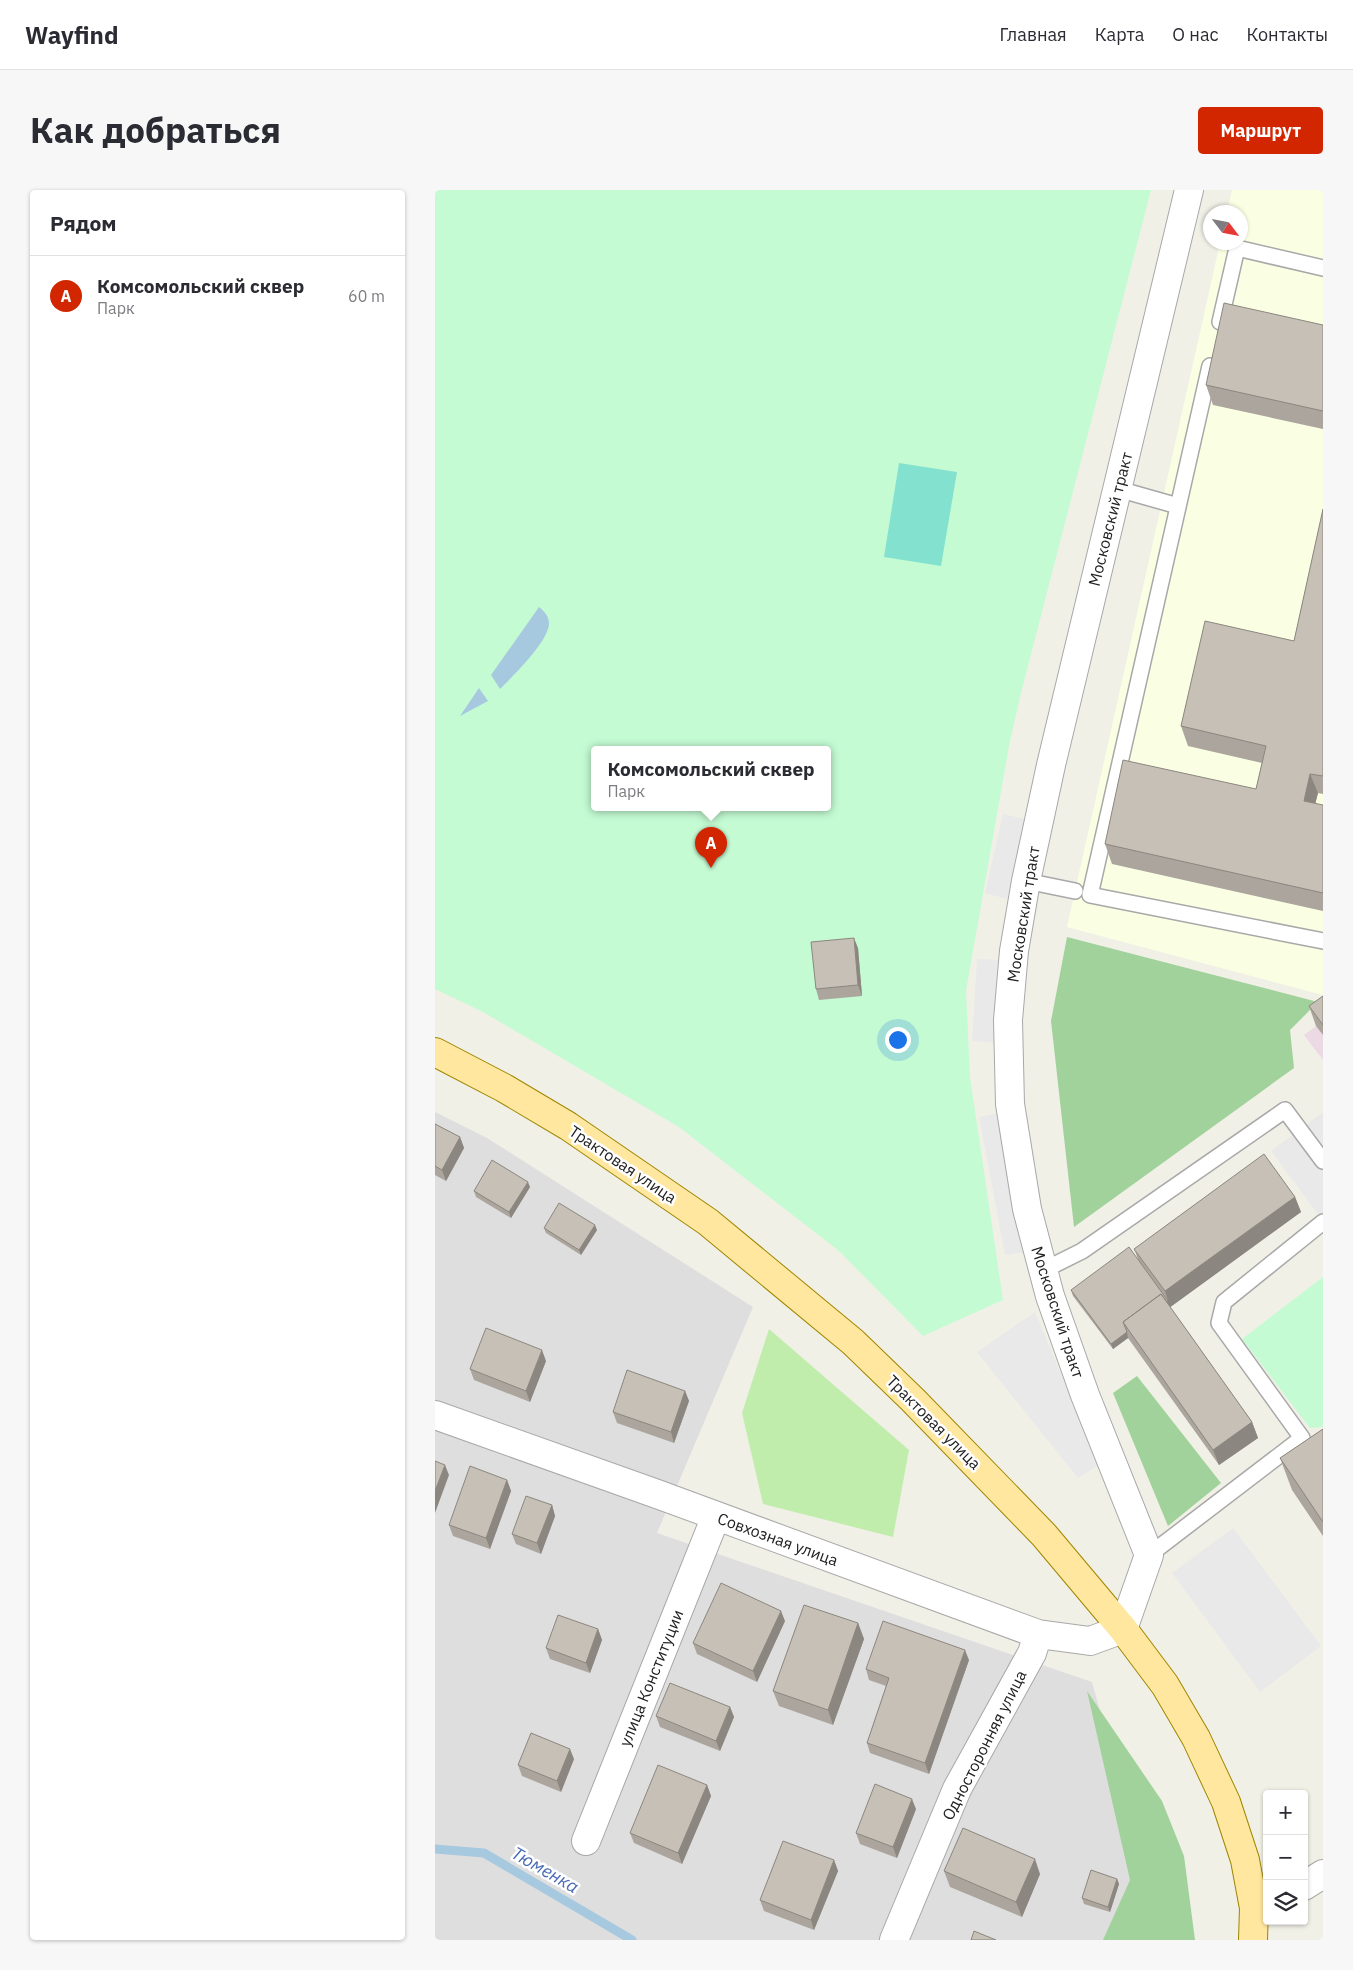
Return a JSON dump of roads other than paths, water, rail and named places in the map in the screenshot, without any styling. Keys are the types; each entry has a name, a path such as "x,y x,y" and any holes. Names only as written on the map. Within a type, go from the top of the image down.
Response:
{"main road":[{"name":"Трактовая улица","path":"435,1052 503,1088 568,1126 708,1222 781,1280 853,1342 920,1407 1044,1535 1123,1629 1165,1685 1197,1738 1226,1802 1260,1905 1253,1940"}],"street":[{"name":"Московский тракт","path":"1149,1555 1085,1395 1050,1296 1027,1209 1009,1104 1008,1020 1013,951 1026,880 1069,684 1118,489 1189,190"},
{"name":"Совхозная улица","path":"435,1415 1038,1634 1090,1641 1123,1629"},
{"name":"улица Конституции","path":"586,1841 716,1516"},
{"path":"1123,1629 1149,1555"},
{"name":"Односторонняя улица","path":"894,1940 957,1789 1032,1653 1038,1634"},
{"path":"1308,1883 1323,1874"}],"lane":[{"path":"1217,334 1237,248 1323,268"},
{"path":"1213,353 1090,895 1323,941"},
{"path":"1118,489 1179,506"},
{"path":"1026,880 1075,891"},
{"path":"1044,1270 1081,1251 1285,1110 1323,1161"},
{"path":"1149,1555 1309,1438 1219,1323 1224,1302 1323,1222"}],"waterway":[{"name":"Тюменка","path":"435,1849 484,1853 632,1940"}],"place":[{"name":"Комсомольский сквер","path":"711,868"}]}
